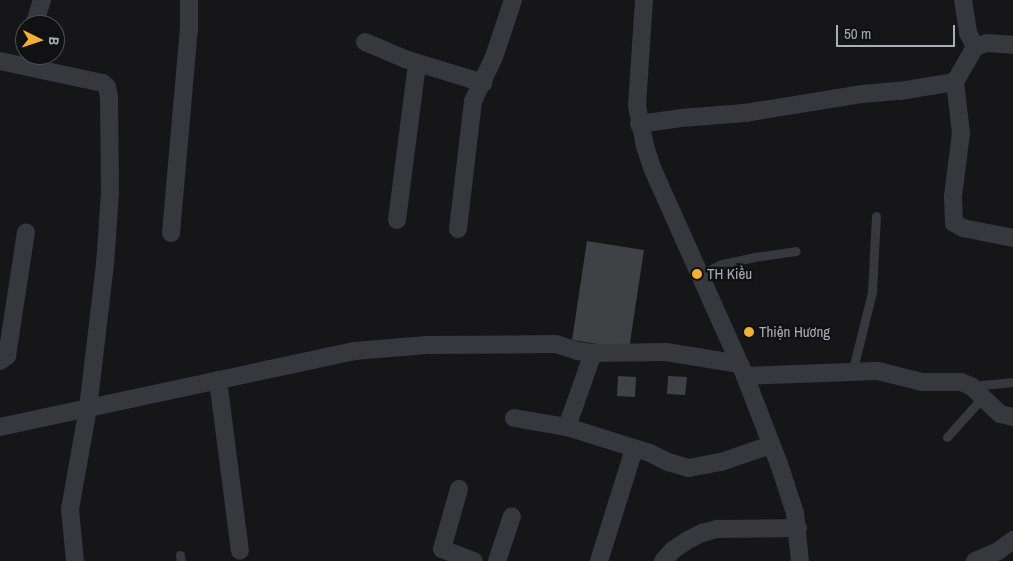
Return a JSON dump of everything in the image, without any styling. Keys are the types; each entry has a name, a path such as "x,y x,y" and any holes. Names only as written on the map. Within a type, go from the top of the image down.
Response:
{"street":[{"path":"37,15 42,0"},
{"path":"171,233 189,29 189,0"},
{"path":"458,229 473,101 483,83 514,0"},
{"path":"644,0 637,106 639,124 653,170 742,370 788,490 798,528 800,561"},
{"path":"963,0 968,33 975,47"},
{"path":"365,42 417,63 483,83"},
{"path":"1013,45 987,43 975,47 955,82 961,133 953,196 954,223 963,228 1013,238"},
{"path":"0,61 15,60"},
{"path":"397,220 417,63"},
{"path":"41,65 103,83 107,87 110,193 88,408 80,465 70,509 75,561"},
{"path":"639,124 681,118 745,113 862,94 900,91 955,82"},
{"path":"0,361 7,356 26,232"},
{"path":"0,427 354,351 427,345 556,344 577,351 593,353 666,352 742,370 852,373 878,371 922,382 961,382 977,392 1000,414 1013,417"},
{"path":"567,426 593,353"},
{"path":"218,380 240,550"},
{"path":"514,418 567,426 689,468 721,462 771,445"},
{"path":"599,561 634,449"},
{"path":"459,489 440,555 474,561"},
{"path":"498,561 512,516"},
{"path":"663,561 673,550 688,540 702,533 717,529 798,528"},
{"path":"975,561 998,552 1013,540"}],"lane":[{"path":"852,373 872,292 876,216"},
{"path":"699,275 722,264 754,257 796,252"},
{"path":"946,437 977,392 1013,382"}],"building":[{"path":"587,241 644,250 629,349 572,340"},
{"path":"618,376 636,377 635,397 617,396"},
{"path":"668,376 687,377 685,395 667,394"}],"place":[{"name":"TH Kiều","path":"697,274"},
{"name":"Thiện Hương","path":"749,332"}]}
